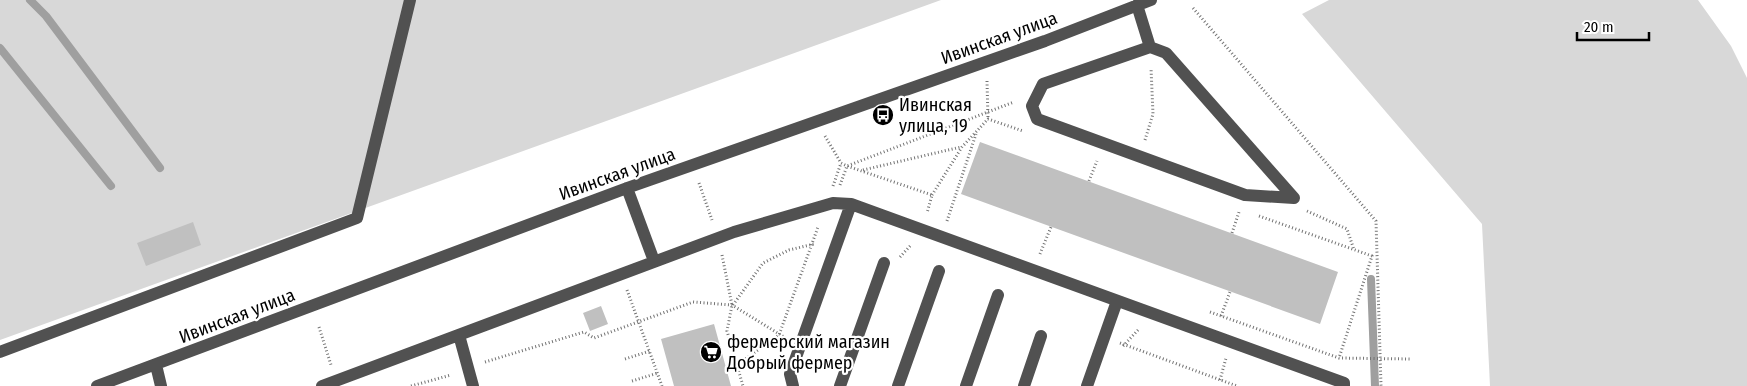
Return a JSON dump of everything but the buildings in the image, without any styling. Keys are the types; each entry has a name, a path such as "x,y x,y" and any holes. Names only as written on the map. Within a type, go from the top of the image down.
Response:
{"street":[{"path":"0,352 357,218 410,0"},
{"name":"Ивинская улица","path":"96,386 627,188 1036,44 1151,0"},
{"path":"1137,5 1150,47"},
{"path":"1150,47 1166,53 1294,198 1246,195 1037,119 1032,106 1036,94 1043,84 1150,47"},
{"path":"627,188 654,261"},
{"path":"322,386 734,232 827,204 850,204 1344,384"},
{"path":"793,386 790,374 850,204"},
{"path":"840,386 884,263"},
{"path":"898,386 939,271"},
{"path":"966,386 998,295"},
{"path":"1087,386 1117,301"},
{"path":"459,335 473,386"},
{"path":"1024,386 1041,336"},
{"path":"156,365 160,386"}],"path":[{"path":"1193,8 1376,221 1381,386"},
{"path":"1141,157 1153,114 1150,47"},
{"path":"933,216 927,214 932,195 962,147 988,119 987,75"},
{"path":"847,166 1036,94"},
{"path":"988,119 1032,134"},
{"path":"946,221 977,131"},
{"path":"825,136 842,163 847,166 932,195"},
{"path":"862,170 962,147"},
{"path":"1089,182 1098,157"},
{"path":"737,365 779,334 842,163"},
{"path":"1294,198 1303,209 1347,230 1354,250"},
{"path":"1232,233 1240,209"},
{"path":"1258,215 1372,256 1339,358 1344,384"},
{"path":"940,218 955,224"},
{"path":"1033,250 1041,253 1051,227"},
{"path":"743,386 727,331 732,305 763,263 789,250 819,244"},
{"path":"621,275 662,386"},
{"path":"1221,316 1230,292"},
{"path":"411,386 584,332 594,338 640,323 693,302 732,305 785,338"},
{"path":"1204,310 1339,358 1411,359"},
{"path":"1120,353 1123,344 1153,315"},
{"path":"320,327 336,380"},
{"path":"1104,337 1236,386"},
{"path":"625,359 650,350"},
{"path":"632,381 658,374"}],"shaded area":[{"path":"0,0 941,0 0,340"},
{"path":"1329,0 1698,0 1731,46 1747,78 1747,386 1490,386 1482,224 1302,14"}],"waterway":[{"path":"30,0 46,16 160,168"},
{"path":"0,48 111,186"},
{"path":"1371,279 1375,386"}],"place":[{"name":"Ивинская улица, 19","path":"883,115"},
{"name":"фермерский магазин Добрый фермер","path":"711,352"}]}
